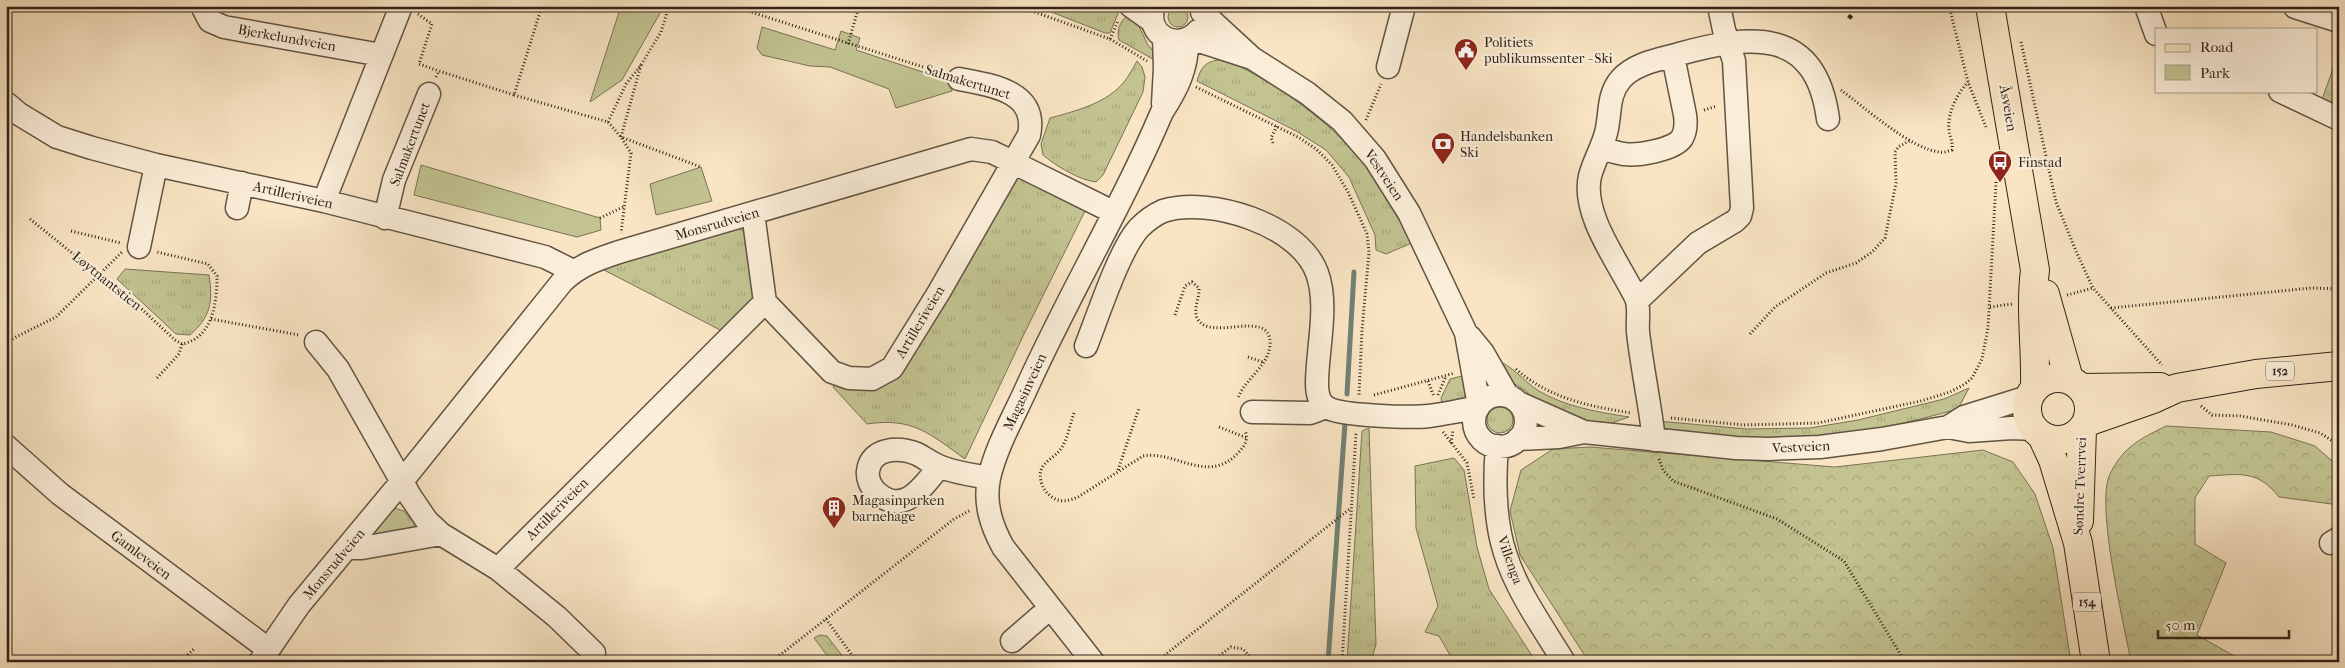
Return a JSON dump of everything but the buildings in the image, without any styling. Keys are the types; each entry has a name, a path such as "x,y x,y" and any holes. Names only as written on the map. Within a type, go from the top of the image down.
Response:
{"main road":[{"name":"Åsveien","path":"1990,6 2035,270 2044,290 2076,384"},
{"name":"Åsveien","path":"2032,392 2035,324 2032,294 2035,270"},
{"name":"152","path":"2076,384 2120,389 2151,386 2170,378 2256,374 2339,366"},
{"path":"2032,392 2044,380 2054,377 2076,384"},
{"name":"152","path":"2084,425 2153,399 2170,378"},
{"name":"154","path":"2076,384 2087,398 2090,409 2084,425"},
{"name":"154","path":"2032,392 2026,414 2038,433"},
{"path":"2038,433 2050,439 2062,440 2073,436 2084,425"},
{"name":"Søndre Tverrvei","path":"2078,543 2084,425"},
{"name":"Søndre Tverrvei","path":"2038,433 2053,460 2078,543 2096,662"}],"street":[{"name":"Bjerkelundveien","path":"202,6 210,21 224,26 381,56"},
{"path":"1388,67 1404,6"},
{"path":"1637,301 1698,243 1740,216 1742,194 1734,61 1719,6"},
{"path":"2146,6 2155,31"},
{"path":"2295,7 2339,21"},
{"name":"Vestveien","path":"1189,39 1201,24 1201,9"},
{"name":"Vestveien","path":"1201,9 1252,58 1323,105 1376,158 1409,213 1466,333 1483,353 1526,418 1523,433 1518,439 1512,444 1497,446"},
{"path":"324,201 381,56 409,10"},
{"path":"1125,12 1157,22"},
{"name":"Vestveien","path":"1157,22 1175,42 1189,39 1252,58"},
{"name":"Magasinveien","path":"1157,22 1165,68 1162,112"},
{"name":"Magasinveien","path":"1093,662 1003,547 991,522 988,505 989,478 998,452 1035,368 1162,112 1174,94 1183,74 1189,39"},
{"path":"1654,440 1638,330 1637,301 1600,233 1591,200 1590,176 1606,132 1612,92 1619,82 1637,68 1717,44 1759,41 1785,47 1805,61 1816,76 1826,99 1828,119"},
{"path":"1601,148 1625,155 1664,149 1675,145 1682,138 1686,125 1685,115 1673,56"},
{"name":"Salmakertunet","path":"959,79 1011,94 1025,104 1029,115 1030,130 1013,162"},
{"path":"2282,92 2339,119"},
{"name":"Salmakertunet","path":"385,218 394,180 429,94"},
{"name":"Artilleriveien","path":"6,102 19,114 56,137 156,165 324,201 545,257 573,271"},
{"name":"Monsrudveien","path":"264,655 299,604 403,480 562,282 573,271 585,264 966,150 984,150 1013,162 1113,212"},
{"name":"Artilleriveien","path":"498,569 765,302 832,372 849,378 872,379 892,368 939,292 1013,162"},
{"path":"131,250 156,165"},
{"name":"Artilleriveien","path":"237,208 242,183"},
{"path":"1086,346 1124,253 1137,230 1150,218 1166,210 1182,208 1207,209 1259,222 1285,234 1306,252 1315,268 1322,300 1317,390 1319,397 1326,407 1337,412 1358,414 1433,407 1478,407 1491,396 1514,400"},
{"path":"753,213 765,302"},
{"name":"Vestveien","path":"1466,333 1478,407 1475,419 1478,434"},
{"path":"316,342 338,369 418,509 427,521 441,534 498,569 557,617 594,653"},
{"name":"Vestveien","path":"1948,427 1964,417 2032,392"},
{"name":"Vestveien","path":"1514,400 1584,432"},
{"path":"1244,413 1310,413 1326,407"},
{"path":"1433,407 1478,434 1488,443 1497,446"},
{"name":"Vestveien","path":"1518,439 1559,437 1584,432 1736,448 1797,448 1882,439 1948,427 1968,431 2012,428 2038,433"},
{"name":"Gamleveien","path":"6,446 60,494 264,655"},
{"name":"Villenga","path":"1497,446 1497,510 1505,553 1522,590 1564,662"},
{"path":"939,467 989,478"},
{"path":"347,548 362,548 441,534"},
{"path":"1012,641 1050,608"}],"path":[{"path":"514,96 542,6"},
{"path":"608,122 626,84 641,65 661,32 669,6"},
{"name":"Salmakertunet","path":"732,6 959,79"},
{"path":"848,44 860,6"},
{"path":"1018,6 1110,39 1136,56 1154,64"},
{"path":"1949,6 1968,82 1983,116 1988,134"},
{"path":"409,10 432,24 419,64 514,96 608,122 621,137 631,154 620,234"},
{"path":"1110,39 1125,12"},
{"path":"2019,34 2056,202 2093,288 2170,378"},
{"path":"621,137 641,65"},
{"path":"1365,124 1388,67"},
{"name":"Salmakertunet","path":"429,94 439,71"},
{"path":"1816,76 1839,89 1887,125 1911,140 1942,153 1952,150 1953,141 1949,126 1952,108 1959,91 1968,82"},
{"path":"1189,84 1277,126 1316,149 1332,165 1348,192 1367,234 1369,270 1362,330 1359,398 1460,371"},
{"path":"1685,115 1735,102"},
{"path":"1273,143 1271,138 1277,126"},
{"path":"621,137 701,167"},
{"path":"1750,334 1775,307 1826,273 1856,263 1880,245 1885,238 1896,183 1895,152 1898,147 1911,140"},
{"path":"1515,368 1534,384 1566,398 1609,409 1651,416 1744,425 1801,424 1852,417 1940,395 1965,384 1978,369 1985,348 1990,307 1995,206 1994,174"},
{"path":"600,218 624,206"},
{"name":"Løytnantstien","path":"30,219 98,274 119,288 175,340 182,344"},
{"name":"Løytnantstien","path":"71,230 131,250 208,264 214,269 217,276 217,288 211,320"},
{"path":"6,342 56,317 98,274 131,250"},
{"path":"1074,413 1062,447 1042,466 1040,476 1043,488 1055,499 1068,500 1078,497 1138,458 1149,455 1191,465 1217,465 1235,456 1243,447 1247,438 1242,389 1263,362 1270,342 1264,330 1252,326 1212,328 1198,320 1196,308 1200,291 1195,283 1189,282 1185,286 1175,315"},
{"path":"2064,296 2093,288"},
{"path":"2110,308 2312,288 2339,289"},
{"path":"1990,307 2018,303"},
{"path":"157,378 179,354 182,344 191,342 211,320 304,336 316,342"},
{"path":"1248,357 1263,362"},
{"path":"1433,407 1446,375"},
{"path":"1428,381 1433,407"},
{"path":"2201,406 2212,415 2240,416 2292,425 2320,433 2339,445"},
{"path":"1118,470 1139,408"},
{"path":"1342,662 1353,457 1358,425"},
{"path":"1219,427 1247,438"},
{"path":"1654,440 1663,470 1673,481 1777,519 1844,561 1905,662"},
{"path":"771,662 954,519 988,505"},
{"path":"1156,662 1351,508"},
{"path":"826,619 857,662"},
{"path":"1211,662 1231,647 1243,649 1255,662"},
{"path":"180,662 195,648"}],"green space":[{"path":"621,6 664,6 622,80 590,102"},
{"path":"1036,6 1115,6 1119,11 1110,33 1105,33"},
{"path":"1178,7 1185,10 1188,17 1185,24 1178,27 1171,24 1168,17 1171,10"},
{"path":"1127,16 1137,22 1148,45 1156,54 1158,62 1119,40 1119,27"},
{"path":"762,27 835,50 841,31 860,38 856,50 947,80 952,91 896,108 889,89 830,67 810,66 762,55 757,48"},
{"path":"2339,52 2339,112 2320,105"},
{"path":"1225,59 1292,98 1313,113 1351,148 1383,188 1414,242 1386,254 1376,250 1375,235 1349,177 1326,150 1296,131 1197,81 1206,64"},
{"path":"1137,61 1142,67 1145,77 1143,92 1103,175 1096,182 1089,181 1061,168 1043,155 1041,144 1050,118 1090,105 1109,96 1124,82"},
{"path":"421,165 600,218 601,230 577,237 414,195"},
{"path":"701,167 712,201 656,215 650,184"},
{"path":"1019,177 1087,207 965,459 931,435 909,425 883,422 867,424 833,387 840,381 886,384 1012,182"},
{"path":"738,229 747,232 757,288 752,302 726,333 600,268"},
{"path":"125,269 209,275 211,293 209,308 202,322 190,335 176,334 117,279"},
{"path":"1501,362 1549,397 1582,408 1629,417 1609,424 1587,421 1534,400 1526,391 1510,381 1497,364"},
{"path":"1466,375 1468,396 1442,404 1441,398 1450,379"},
{"path":"1969,388 1958,409 1885,427 1811,438 1774,440 1700,436 1663,429 1657,421 1747,429 1810,428 1858,420 1944,399"},
{"path":"1500,407 1509,411 1513,420 1509,429 1500,433 1491,429 1487,420 1491,411"},
{"path":"2166,426 2271,432 2315,446 2339,467 2339,505 2279,497 2264,482 2256,478 2239,475 2209,476 2195,498 2195,544 2226,563 2197,635 2245,662 2131,662 2112,565 2108,537 2106,489 2115,464 2127,450"},
{"path":"1369,428 1376,644 1371,662 1347,662 1362,431"},
{"path":"1590,447 1835,467 1983,450 2013,462 2035,494 2053,548 2071,662 1589,662 1520,555 1510,511 1521,470 1553,449"},
{"path":"1454,458 1464,470 1477,547 1489,589 1536,662 1454,662 1439,636 1425,632 1438,606 1416,528 1415,466"},
{"path":"394,508 404,511 414,523 413,532 362,542"},
{"path":"820,635 827,636 847,662 832,662 814,638"}],"waterway":[{"path":"1347,394 1354,272"},
{"path":"1328,662 1345,423"}],"railway":[{"path":"1833,6 1852,18"}],"place":[{"name":"Politiets publikumssenter - Ski","path":"1466,71"},
{"name":"Handelsbanken Ski","path":"1443,165"},
{"name":"Finstad","path":"2000,183"},
{"name":"Magasinparken barnehage","path":"834,529"}]}
